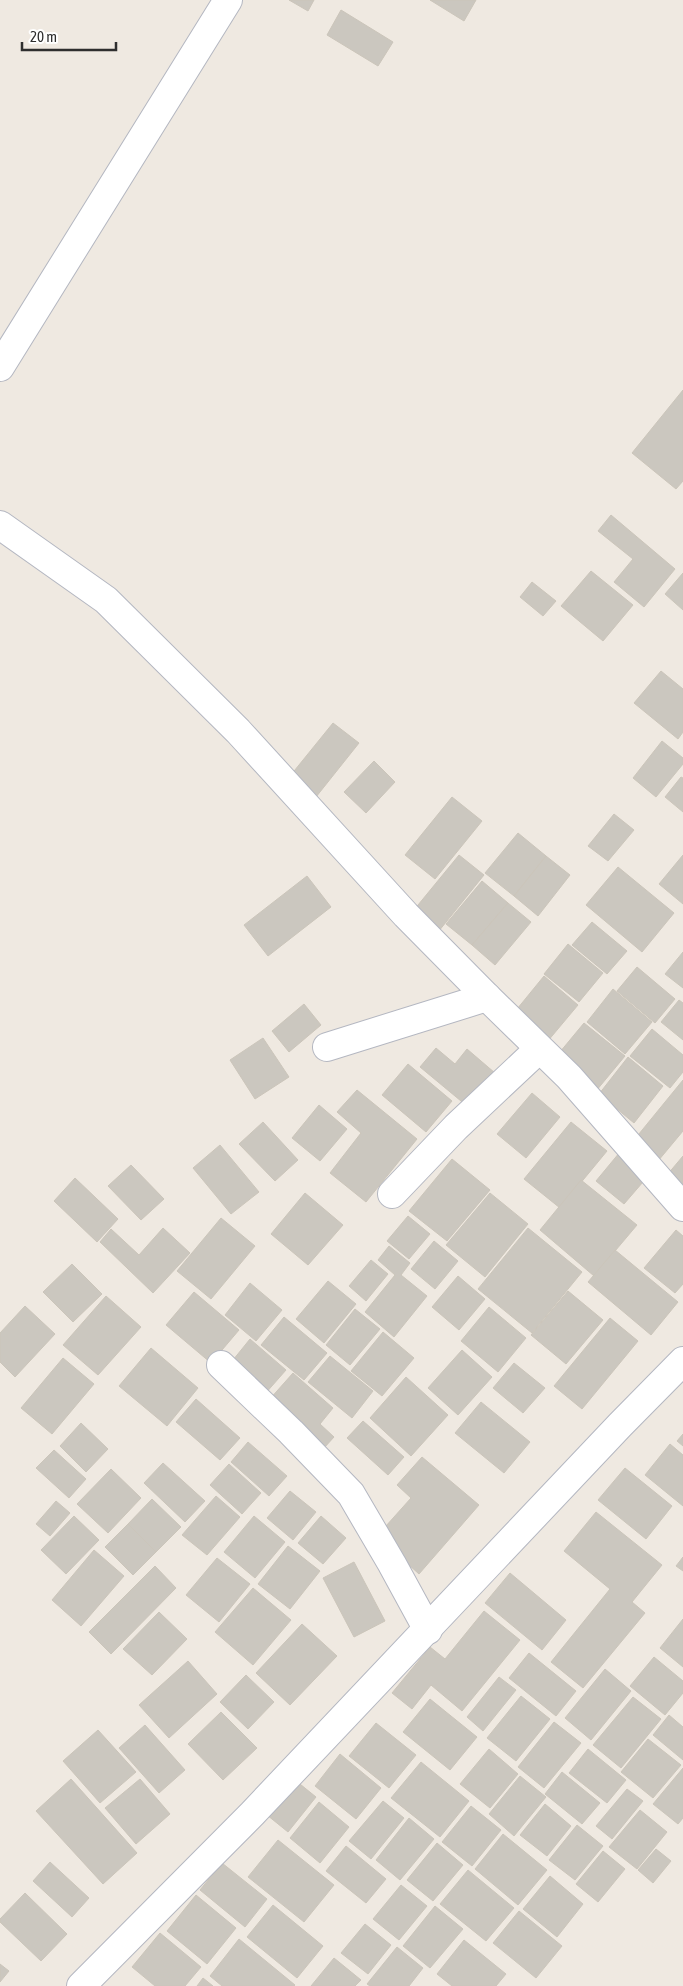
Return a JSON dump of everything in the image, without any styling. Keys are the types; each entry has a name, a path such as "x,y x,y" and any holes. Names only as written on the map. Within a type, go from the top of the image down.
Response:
{"street":[{"path":"0,367 228,0"},
{"path":"0,526 106,600 238,731 406,915 569,1077 683,1207"},
{"path":"327,1046 487,997"},
{"path":"392,1194 456,1127 540,1049"},
{"path":"82,1986 252,1814 428,1630 620,1424 683,1361"},
{"path":"221,1365 291,1432 351,1494 428,1630"}],"building":[{"path":"289,0 314,0 308,11"},
{"path":"430,0 476,0 464,21"},
{"path":"341,10 393,42 378,66 327,35"},
{"path":"683,390 683,481 676,489 632,453"},
{"path":"611,515 675,569 644,607 614,582 633,559 598,531"},
{"path":"591,571 633,605 603,641 561,606"},
{"path":"683,573 683,610 665,594"},
{"path":"532,582 556,601 543,616 520,597"},
{"path":"661,671 683,689 683,732 678,739 634,703"},
{"path":"333,723 359,743 312,802 286,781"},
{"path":"662,741 683,758 683,764 656,797 633,778"},
{"path":"374,761 395,782 366,813 344,792"},
{"path":"681,777 683,778 683,812 665,797"},
{"path":"452,797 482,821 435,879 405,855"},
{"path":"614,814 634,830 608,861 588,846"},
{"path":"518,833 546,856 514,896 485,873"},
{"path":"459,855 484,875 434,937 409,916"},
{"path":"683,855 683,904 659,884"},
{"path":"546,856 570,875 538,916 514,896"},
{"path":"618,867 674,913 642,952 586,905"},
{"path":"307,876 331,907 268,956 244,925"},
{"path":"482,881 508,903 472,945 446,924"},
{"path":"508,903 531,922 495,965 472,945"},
{"path":"592,922 627,951 607,974 572,945"},
{"path":"568,944 603,973 579,1002 544,974"},
{"path":"683,952 683,988 665,974"},
{"path":"637,967 675,999 655,1023 617,991"},
{"path":"544,976 578,1005 547,1042 513,1014"},
{"path":"613,989 652,1022 625,1054 587,1022"},
{"path":"679,1000 683,1003 683,1040 661,1022"},
{"path":"304,1004 321,1025 289,1052 272,1031"},
{"path":"584,1023 625,1056 596,1091 555,1058"},
{"path":"652,1029 683,1055 683,1072 670,1088 630,1056"},
{"path":"263,1038 289,1077 255,1099 230,1060"},
{"path":"436,1048 455,1064 467,1049 495,1073 467,1106 420,1067"},
{"path":"628,1057 663,1086 634,1123 599,1094"},
{"path":"408,1064 452,1101 426,1132 382,1095"},
{"path":"683,1080 683,1131 658,1161 634,1140"},
{"path":"357,1090 417,1139 366,1202 330,1173 361,1133 337,1112"},
{"path":"532,1093 560,1117 526,1158 497,1134"},
{"path":"319,1105 347,1129 320,1161 292,1138"},
{"path":"263,1122 298,1160 275,1181 239,1144"},
{"path":"571,1122 607,1151 560,1208 524,1179"},
{"path":"220,1145 259,1192 231,1214 193,1168"},
{"path":"620,1152 649,1175 624,1204 596,1181"},
{"path":"683,1156 683,1188 667,1175"},
{"path":"452,1159 490,1190 447,1241 409,1211"},
{"path":"131,1165 164,1199 141,1220 108,1186"},
{"path":"75,1178 118,1219 97,1242 54,1201"},
{"path":"581,1180 637,1225 594,1276 540,1230"},
{"path":"305,1193 343,1225 308,1265 271,1234"},
{"path":"490,1193 528,1224 485,1277 446,1245"},
{"path":"408,1216 430,1234 409,1259 387,1241"},
{"path":"221,1218 255,1246 211,1299 177,1271"},
{"path":"163,1228 190,1253 153,1293 100,1242 111,1229 139,1255"},
{"path":"528,1228 582,1272 532,1333 478,1289"},
{"path":"676,1230 683,1236 683,1284 675,1293 644,1268"},
{"path":"434,1241 458,1261 435,1289 411,1269"},
{"path":"389,1246 410,1263 401,1275 427,1296 394,1337 365,1312 395,1275 378,1260"},
{"path":"615,1250 678,1302 651,1335 588,1282"},
{"path":"371,1260 388,1274 366,1301 349,1286"},
{"path":"72,1264 102,1294 73,1322 43,1292"},
{"path":"458,1276 485,1299 459,1330 432,1307"},
{"path":"328,1281 356,1304 324,1343 296,1319"},
{"path":"250,1283 282,1310 256,1341 225,1315"},
{"path":"568,1291 603,1320 566,1364 531,1335"},
{"path":"194,1292 239,1330 211,1363 166,1325"},
{"path":"106,1296 141,1327 98,1375 63,1345"},
{"path":"25,1306 55,1334 15,1377 0,1362 0,1333"},
{"path":"489,1307 526,1338 498,1372 461,1341"},
{"path":"355,1309 380,1329 350,1365 326,1345"},
{"path":"284,1317 327,1353 304,1380 261,1345"},
{"path":"610,1318 638,1341 582,1409 554,1386"},
{"path":"383,1332 414,1358 382,1396 351,1371"},
{"path":"250,1339 286,1370 264,1395 229,1365"},
{"path":"151,1348 198,1388 167,1426 119,1386"},
{"path":"462,1350 492,1377 458,1415 428,1388"},
{"path":"330,1356 373,1391 352,1418 308,1382"},
{"path":"63,1358 94,1384 52,1434 21,1408"},
{"path":"514,1363 545,1388 523,1413 493,1388"},
{"path":"293,1373 333,1408 320,1424 334,1437 324,1448 269,1400"},
{"path":"406,1377 448,1415 411,1456 370,1418"},
{"path":"196,1399 240,1438 220,1460 176,1422"},
{"path":"481,1402 530,1442 504,1473 455,1433"},
{"path":"363,1421 404,1457 388,1475 347,1438"},
{"path":"81,1423 108,1449 86,1472 60,1446"},
{"path":"683,1434 683,1446 677,1441"},
{"path":"248,1442 287,1476 269,1496 231,1462"},
{"path":"670,1444 683,1455 683,1506 645,1475"},
{"path":"54,1450 86,1479 69,1498 36,1468"},
{"path":"422,1457 479,1505 419,1574 377,1536 411,1498 397,1485"},
{"path":"163,1463 205,1501 185,1522 144,1483"},
{"path":"229,1464 261,1493 242,1514 210,1485"},
{"path":"625,1468 672,1506 646,1539 598,1500"},
{"path":"111,1469 141,1498 108,1533 77,1504"},
{"path":"290,1491 316,1512 293,1540 267,1518"},
{"path":"216,1496 240,1517 207,1555 182,1535"},
{"path":"152,1499 181,1527 156,1552 128,1524"},
{"path":"56,1501 70,1513 50,1536 36,1524"},
{"path":"596,1512 662,1565 632,1602 645,1613 583,1688 551,1662 610,1589 564,1551"},
{"path":"74,1516 99,1540 66,1574 41,1550"},
{"path":"254,1516 285,1542 255,1578 224,1552"},
{"path":"321,1516 346,1538 323,1564 298,1543"},
{"path":"128,1524 156,1552 133,1575 105,1547"},
{"path":"288,1546 320,1571 290,1609 258,1584"},
{"path":"94,1550 124,1576 81,1626 52,1600"},
{"path":"683,1557 683,1571 676,1566"},
{"path":"217,1558 250,1584 219,1622 186,1595"},
{"path":"354,1562 385,1621 354,1637 323,1578"},
{"path":"155,1566 176,1588 111,1654 89,1632"},
{"path":"510,1573 566,1620 542,1650 485,1603"},
{"path":"253,1588 291,1620 253,1665 215,1632"},
{"path":"484,1611 520,1640 462,1711 431,1685 412,1709 392,1693 430,1647 445,1659"},
{"path":"159,1612 187,1639 152,1675 123,1649"},
{"path":"683,1619 683,1667 660,1648"},
{"path":"302,1624 337,1656 290,1705 256,1673"},
{"path":"529,1653 576,1691 556,1716 509,1678"},
{"path":"654,1657 683,1681 683,1693 665,1715 630,1686"},
{"path":"188,1661 217,1694 169,1738 139,1705"},
{"path":"605,1669 631,1691 591,1740 565,1718"},
{"path":"246,1675 274,1702 248,1729 220,1702"},
{"path":"499,1677 516,1690 483,1731 467,1717"},
{"path":"521,1696 550,1719 516,1761 487,1738"},
{"path":"633,1697 661,1719 621,1768 593,1745"},
{"path":"430,1699 477,1737 450,1770 403,1732"},
{"path":"221,1712 257,1748 223,1780 188,1744"},
{"path":"669,1715 683,1727 683,1760 653,1735"},
{"path":"554,1722 581,1743 544,1788 518,1767"},
{"path":"376,1723 416,1755 389,1788 349,1756"},
{"path":"145,1725 185,1770 159,1793 119,1748"},
{"path":"98,1730 136,1772 100,1803 63,1761"},
{"path":"648,1739 681,1765 653,1798 621,1772"},
{"path":"489,1749 518,1774 490,1808 460,1784"},
{"path":"588,1749 626,1780 607,1803 569,1773"},
{"path":"340,1754 381,1788 356,1819 315,1786"},
{"path":"421,1762 469,1801 440,1837 391,1798"},
{"path":"683,1768 683,1818 678,1824 653,1804"},
{"path":"562,1772 600,1803 582,1824 545,1794"},
{"path":"520,1776 546,1797 514,1836 489,1814"},
{"path":"71,1779 137,1853 103,1884 36,1811"},
{"path":"140,1779 170,1814 136,1844 105,1808"},
{"path":"295,1780 316,1797 288,1832 267,1815"},
{"path":"627,1789 643,1801 612,1839 596,1826"},
{"path":"383,1801 404,1818 371,1859 349,1841"},
{"path":"319,1802 349,1827 320,1863 290,1838"},
{"path":"545,1804 571,1826 547,1856 520,1835"},
{"path":"471,1806 501,1830 472,1866 442,1842"},
{"path":"640,1810 667,1832 637,1869 609,1847"},
{"path":"409,1818 434,1839 400,1880 376,1860"},
{"path":"577,1825 603,1846 575,1880 549,1860"},
{"path":"503,1834 547,1870 518,1905 475,1869"},
{"path":"278,1840 334,1885 304,1922 248,1877"},
{"path":"437,1843 463,1865 433,1901 407,1880"},
{"path":"346,1846 386,1879 366,1903 326,1871"},
{"path":"656,1849 671,1861 653,1883 638,1870"},
{"path":"603,1851 625,1869 598,1902 576,1884"},
{"path":"50,1862 89,1898 72,1917 33,1881"},
{"path":"222,1863 267,1899 245,1927 200,1890"},
{"path":"468,1870 514,1908 486,1941 440,1904"},
{"path":"550,1876 583,1904 557,1937 523,1909"},
{"path":"401,1885 427,1906 399,1940 373,1919"},
{"path":"25,1893 67,1934 41,1961 0,1922 0,1919"},
{"path":"196,1895 236,1928 207,1964 167,1931"},
{"path":"273,1905 323,1946 297,1978 247,1937"},
{"path":"435,1906 463,1929 430,1968 403,1946"},
{"path":"519,1911 562,1946 536,1978 493,1943"},
{"path":"365,1924 391,1945 368,1974 341,1953"},
{"path":"160,1933 201,1967 185,1986 155,1986 132,1967"},
{"path":"239,1939 295,1985 222,1986 210,1976"},
{"path":"464,1940 506,1974 496,1986 452,1986 437,1974"},
{"path":"397,1947 423,1968 409,1986 370,1986 367,1984"},
{"path":"334,1958 361,1980 355,1986 311,1986"},
{"path":"0,1964 9,1971 0,1982"},
{"path":"203,1978 213,1986 197,1986"}]}
